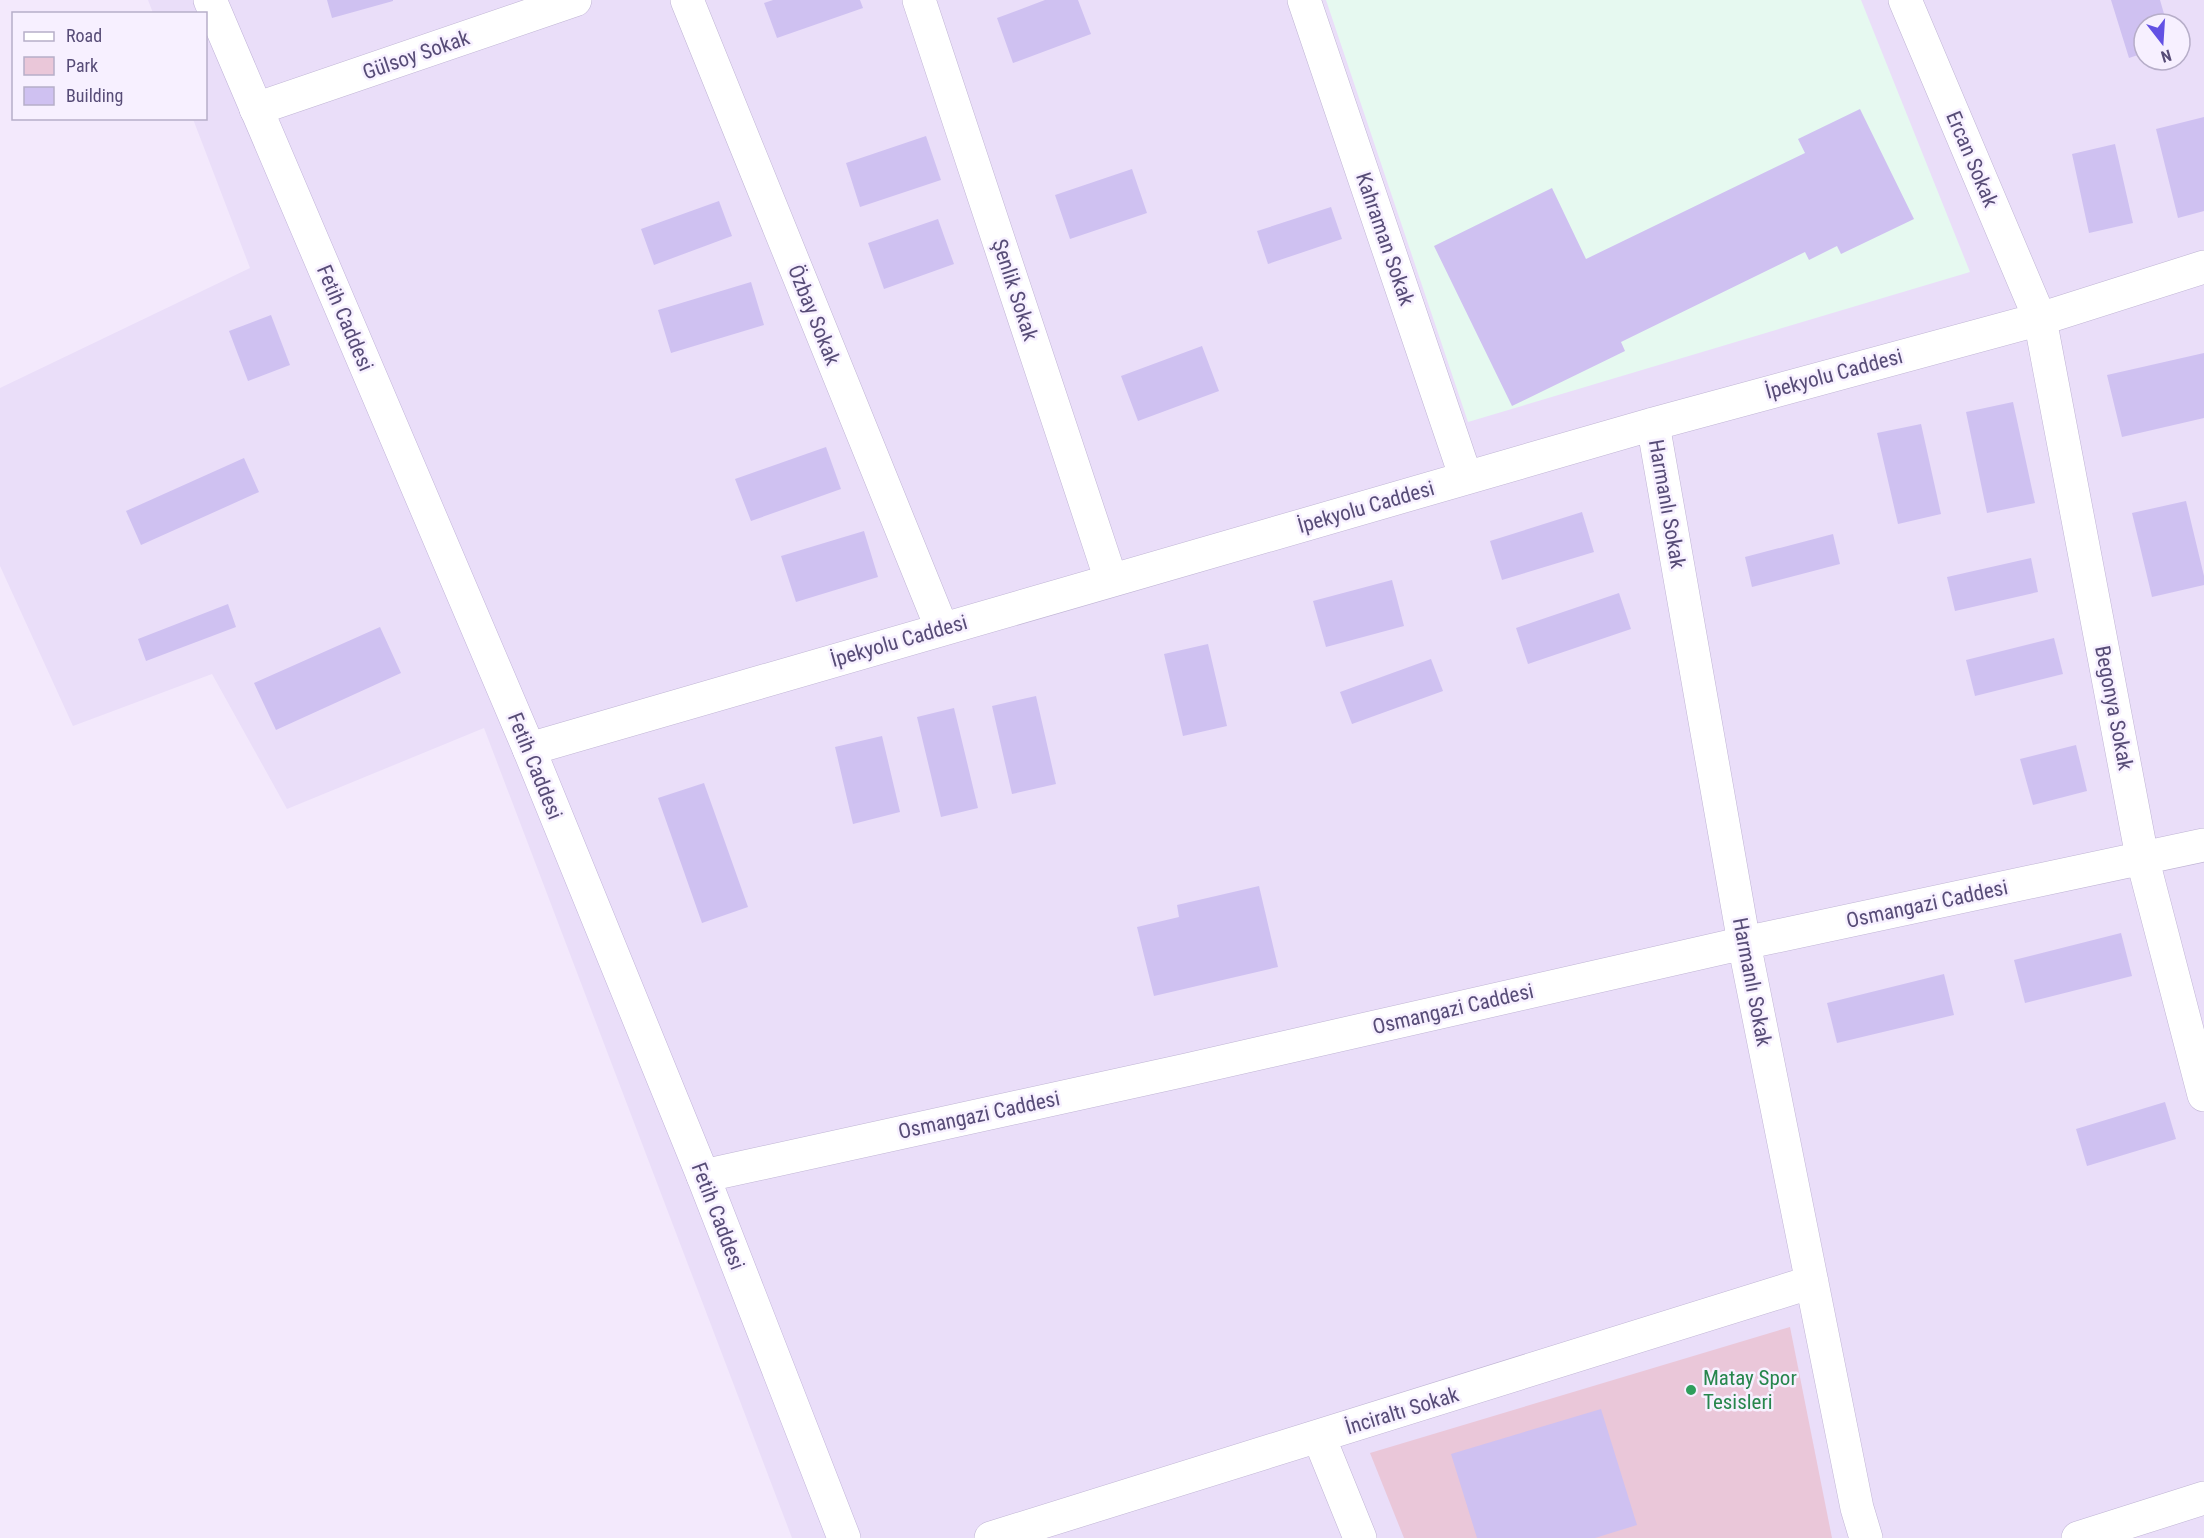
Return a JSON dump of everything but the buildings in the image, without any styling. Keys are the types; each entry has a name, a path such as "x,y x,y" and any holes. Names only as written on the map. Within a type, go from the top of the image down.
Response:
{"street":[{"name":"Fetih Caddesi","path":"210,0 529,749 702,1176 844,1538"},
{"name":"Gülsoy Sokak","path":"256,109 575,0"},
{"name":"Özbay Sokak","path":"687,0 942,629"},
{"name":"Şenlik Sokak","path":"919,0 1111,580"},
{"name":"Kahraman Sokak","path":"1304,0 1466,478"},
{"name":"Ercan Sokak","path":"1905,0 2040,319"},
{"name":"İpekyolu Caddesi","path":"529,749 1653,423 2040,319 2204,267"},
{"name":"Begonya Sokak","path":"2040,319 2142,857 2204,1095"},
{"name":"Harmanlı Sokak","path":"1653,423 1744,943 1857,1508 1866,1538"},
{"name":"Osmangazi Caddesi","path":"702,1176 1744,943 2204,845"},
{"name":"İnciraltı Sokak","path":"991,1538 1812,1282"},
{"path":"1319,1437 1360,1538"},
{"path":"2078,1538 2204,1498"}],"shaded area":[{"path":"148,0 2204,0 2204,1538 792,1538 484,728 287,809 212,674 73,726 0,566 0,388 250,268 193,120 207,120 207,12 153,12"},
{"path":"1326,0 1861,0 1970,272 1468,422"}],"green space":[{"name":"Matay Spor Tesisleri","path":"1790,1327 1832,1538 1404,1538 1370,1453"}],"place":[{"name":"Matay Spor Tesisleri","path":"1691,1390"}]}
